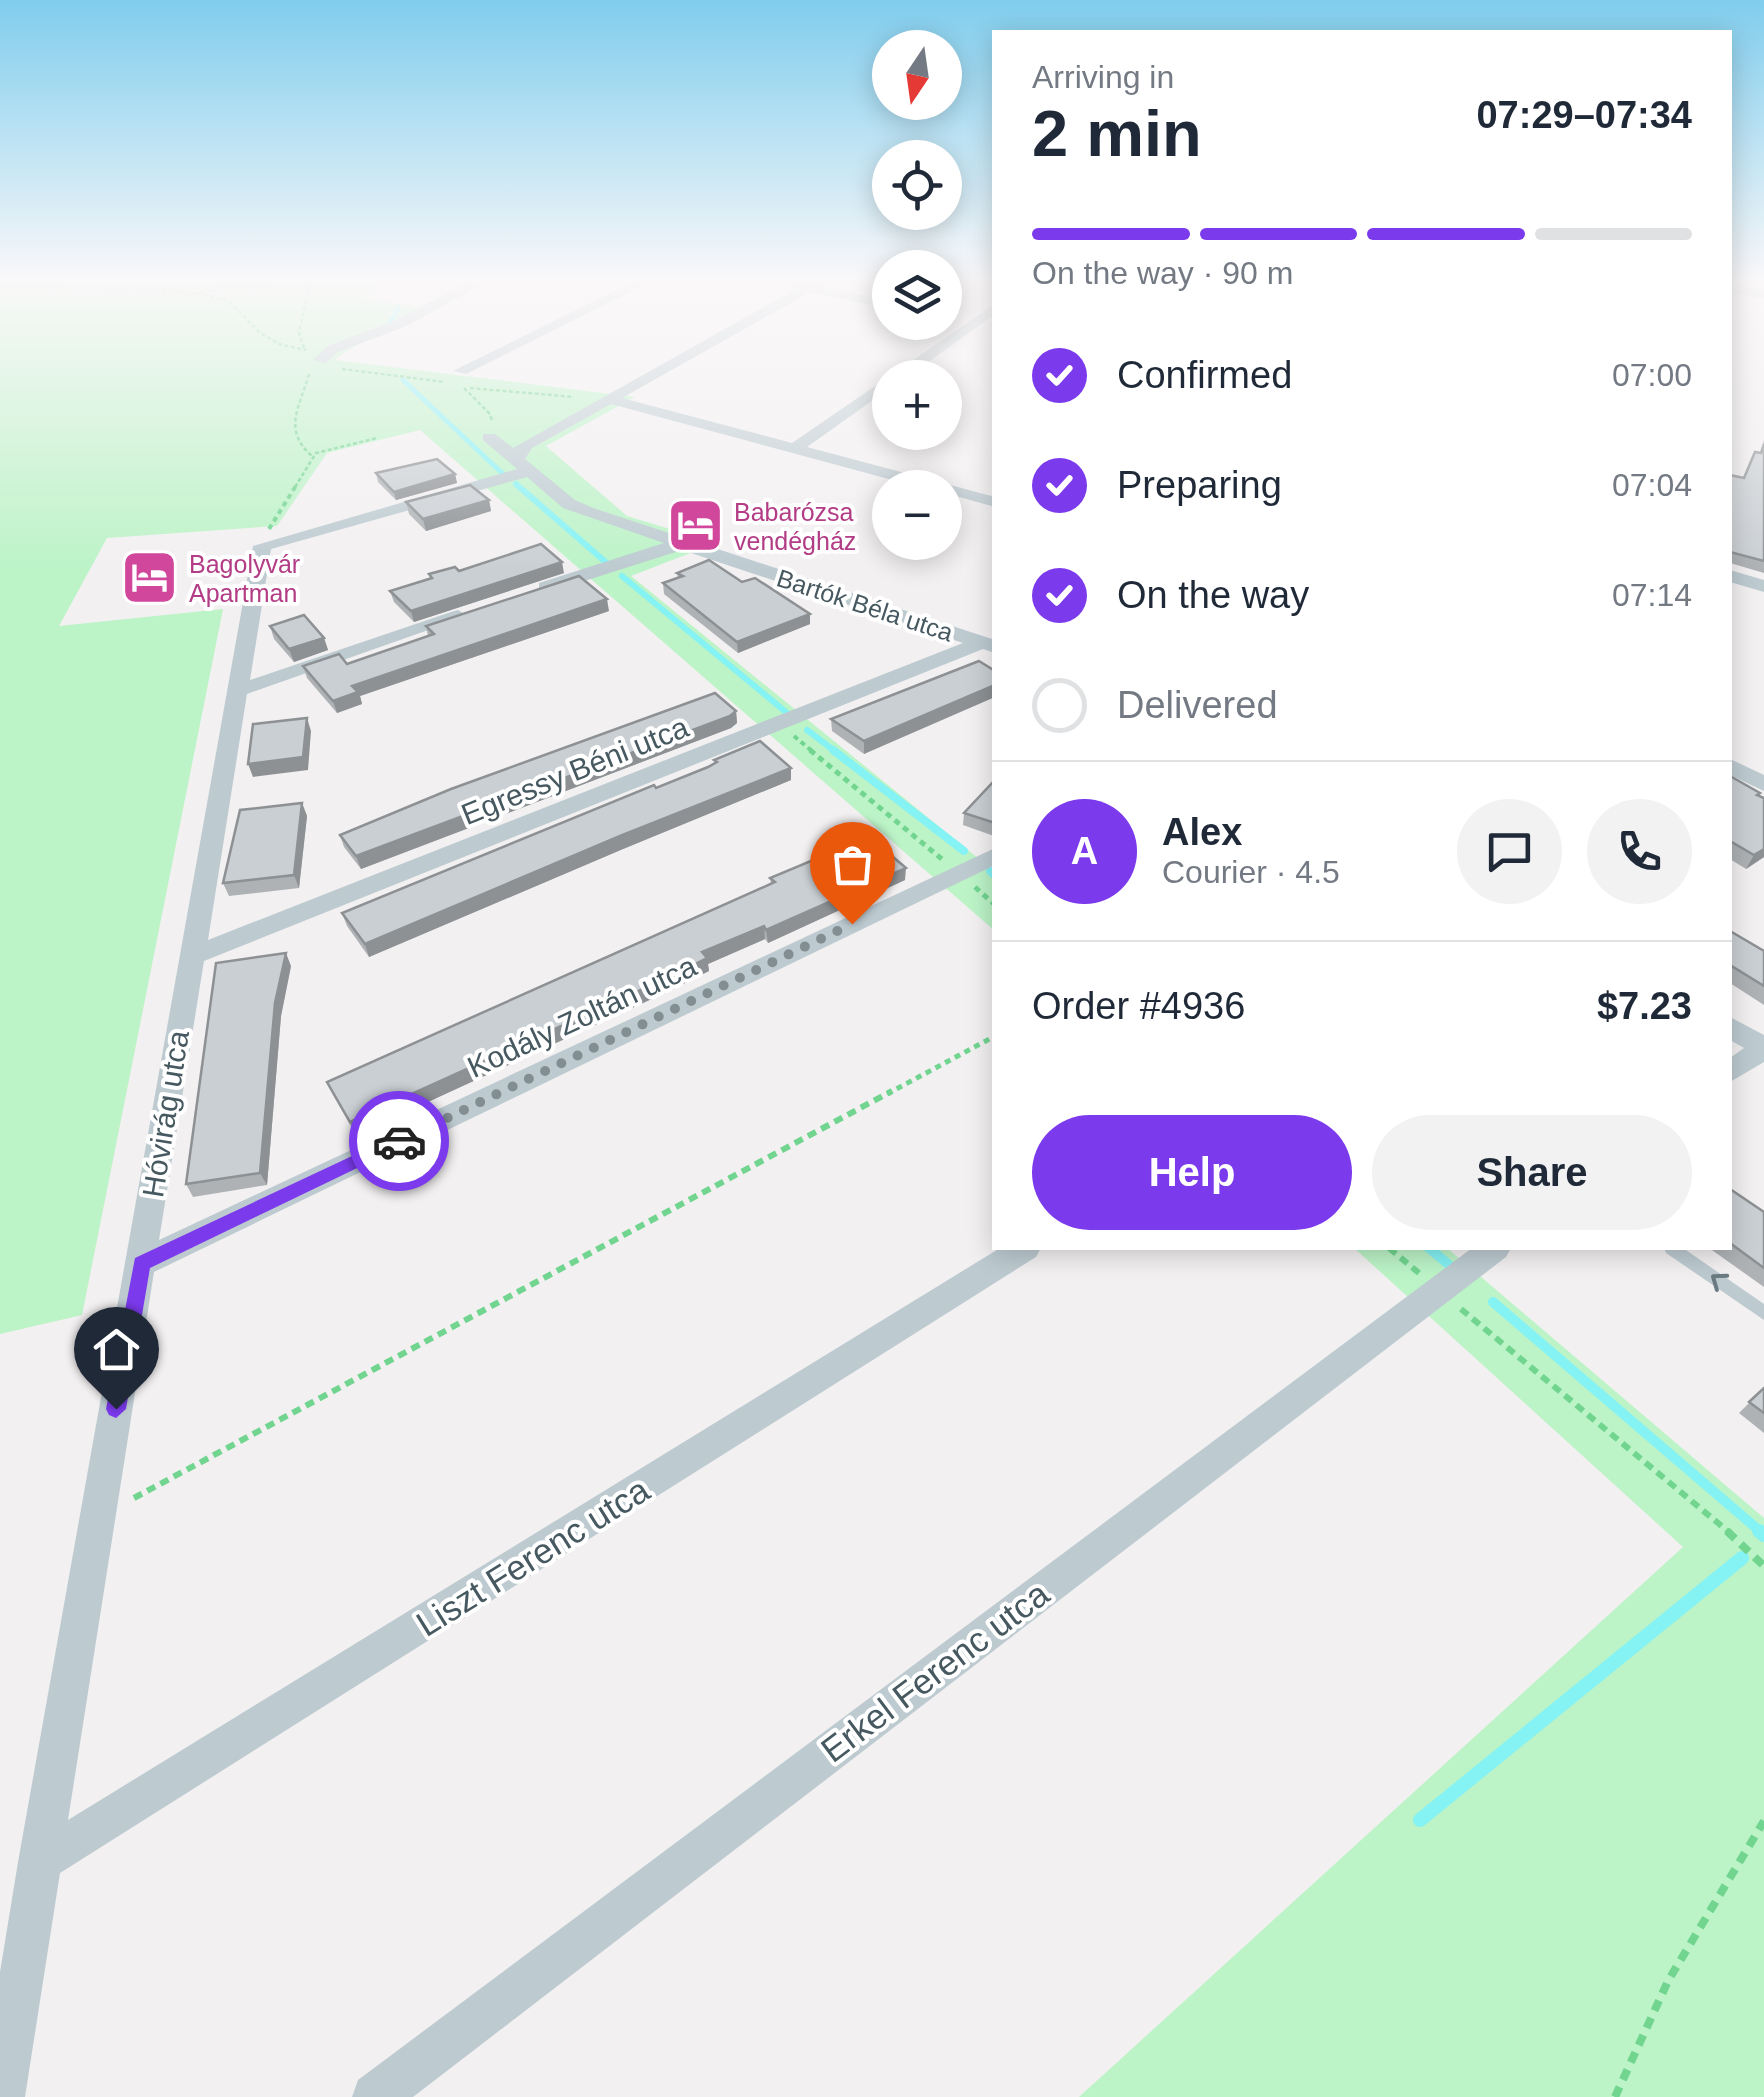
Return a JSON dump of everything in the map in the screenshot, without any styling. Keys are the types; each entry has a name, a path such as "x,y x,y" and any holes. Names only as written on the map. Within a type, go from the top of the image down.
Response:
{"street":[{"path":"262,546 524,466 517,453 526,445 649,377"},
{"path":"796,447 872,393"},
{"path":"610,399 879,470"},
{"name":"Bartók Béla utca","path":"492,439 576,508 988,645"},
{"path":"962,493 992,501"},
{"path":"535,590 678,544"},
{"name":"Hóvirág utca","path":"2,2097 96,1518 262,546"},
{"path":"1732,577 1764,586"},
{"path":"236,691 479,609"},
{"name":"Egressy Béni utca","path":"191,956 778,723 988,645"},
{"path":"1732,767 1764,784"},
{"name":"Kodály Zoltán utca","path":"142,1263 992,857"},
{"path":"1732,1028 1764,1048 1732,1071"},
{"name":"Liszt Ferenc utca","path":"39,1862 1023,1250"},
{"name":"Erkel Ferenc utca","path":"375,2097 1491,1250"}],"lane":[{"path":"1675,1250 1764,1314"}],"path":[{"path":"307,377 293,429 297,443 313,458"},
{"path":"462,377 463,387 490,414 492,439"},
{"path":"262,546 272,521 316,453 377,438"},
{"path":"778,723 992,901"},
{"path":"96,1518 992,1038"},
{"path":"1391,1250 1764,1566"},
{"path":"1615,2097 1668,1981 1764,1821"}],"green space":[{"path":"0,377 472,377 635,397 546,446 627,516 716,543 631,576 992,870 992,928 420,430 327,453 277,526 107,538 59,626 223,609 82,1315 0,1334"},
{"path":"1356,1250 1449,1250 1764,1518 1764,2097 1079,2097 1683,1547"}],"building":[{"path":"1764,444 1764,561 1732,553 1732,475 1744,478 1755,452 1761,453"},
{"path":"437,459 455,474 394,492 376,473"},
{"path":"470,485 489,500 423,519 406,502"},
{"path":"541,544 562,562 411,611 390,591 432,578 429,574 455,567 459,571"},
{"path":"145,554 169,567 160,587 128,589"},
{"path":"709,560 742,582 755,578 810,614 737,642 663,583"},
{"path":"579,576 607,599 352,686 358,692 333,701 303,666 339,654 347,664 434,634 426,626"},
{"path":"304,615 324,638 289,649 270,626"},
{"path":"979,661 992,669 992,686 864,741 831,719"},
{"path":"715,693 736,711 356,856 340,835 451,789"},
{"path":"307,718 303,757 248,764 253,724"},
{"path":"760,741 791,768 365,944 342,913 654,785 656,788 708,767 717,762 714,760"},
{"path":"1732,777 1764,798 1764,849 1754,855 1732,842"},
{"path":"992,783 992,822 964,813"},
{"path":"302,803 294,875 223,883 240,810"},
{"path":"872,839 906,868 766,930 764,926 702,952 707,958 667,978 350,1122 327,1082 775,882 770,878"},
{"path":"1732,932 1764,951 1764,986 1732,966"},
{"path":"286,953 275,1003 260,1173 186,1184 216,963"},
{"path":"1732,1190 1764,1212 1764,1268 1732,1244"},
{"path":"1764,1388 1764,1413 1749,1402"}],"waterway":[{"path":"403,380 503,474"},
{"path":"519,487 516,484 609,565"},
{"path":"622,576 787,713"},
{"path":"807,730 836,752"},
{"path":"833,750 964,851"},
{"path":"1431,1250 1448,1264"},
{"path":"1493,1302 1762,1533"},
{"path":"1759,1531 1764,1535"},
{"path":"1420,1820 1742,1558"}],"way so far":[{"path":"399,1141 852,924"}],"place":[{"name":"Babarózsa vendégház","path":"695,526"},
{"name":"Bagolyvár Apartman","path":"150,578"}],"route":[{"path":"116,1409 142,1263 399,1141"}]}
